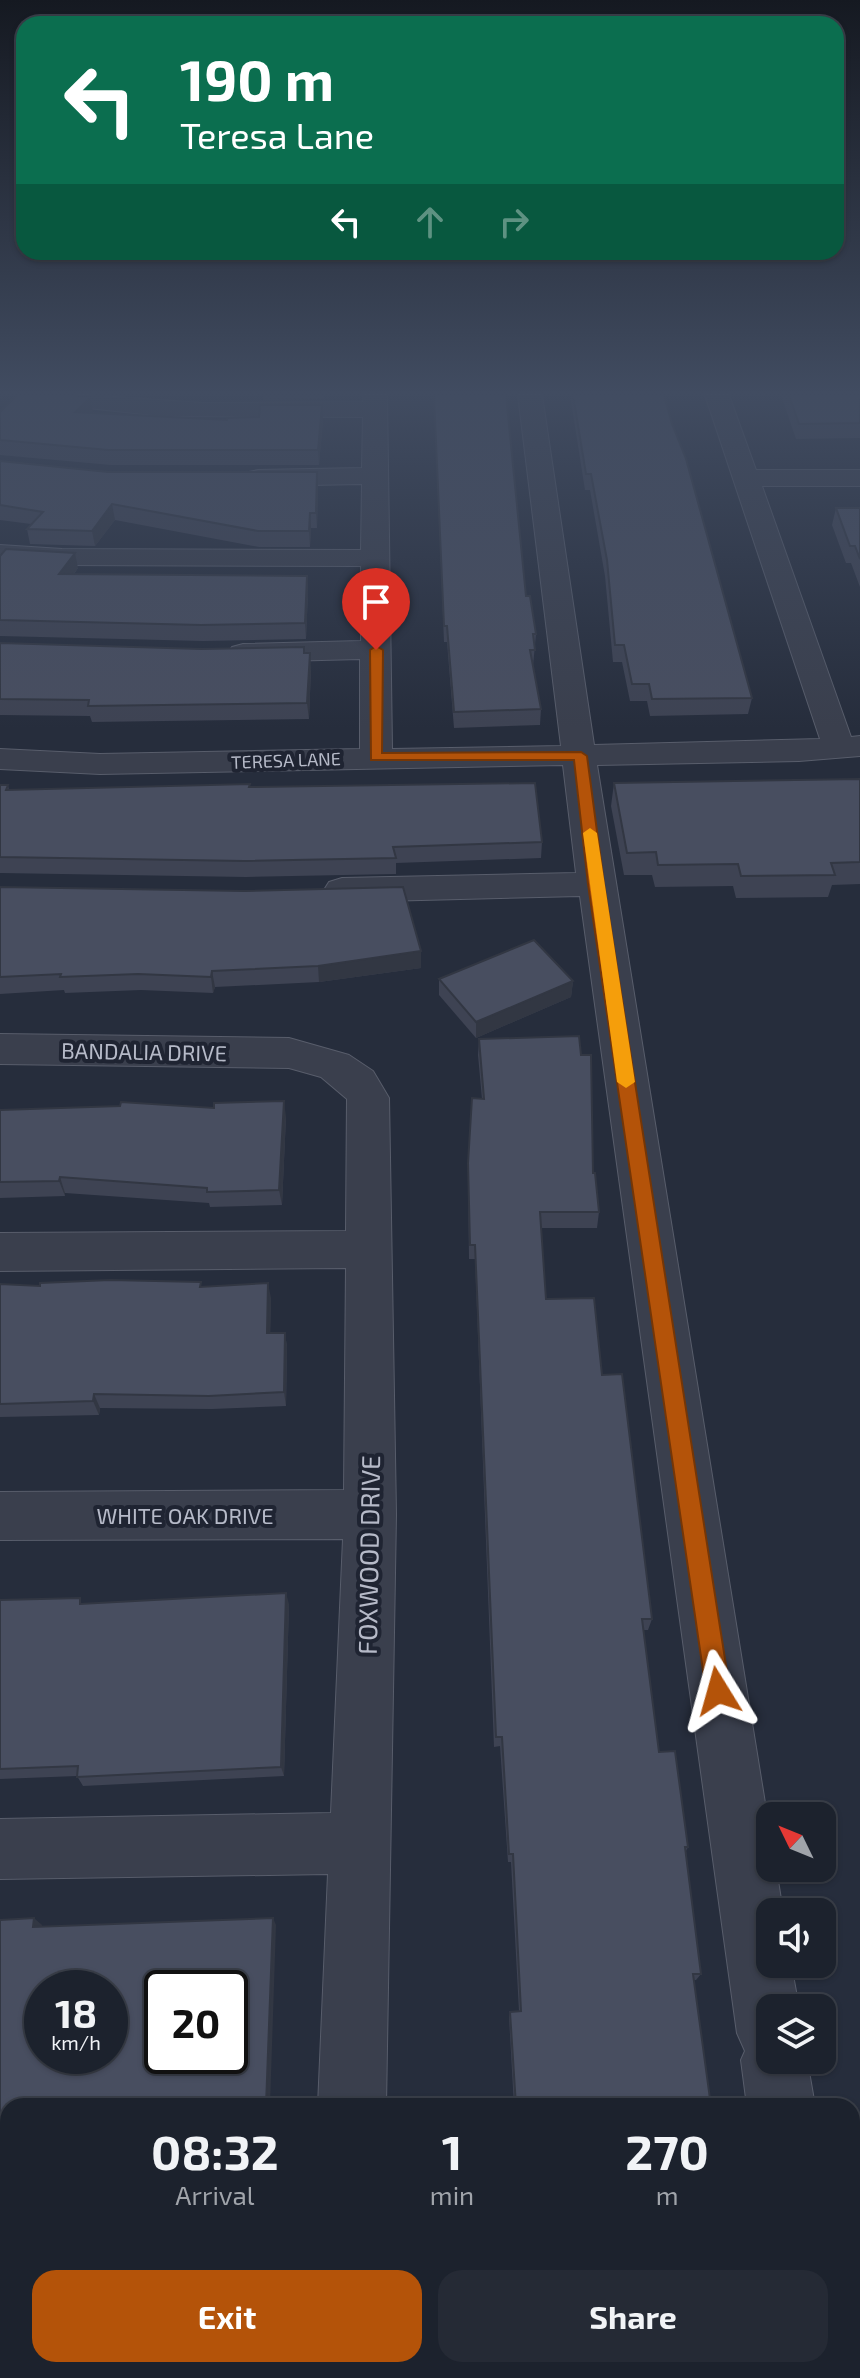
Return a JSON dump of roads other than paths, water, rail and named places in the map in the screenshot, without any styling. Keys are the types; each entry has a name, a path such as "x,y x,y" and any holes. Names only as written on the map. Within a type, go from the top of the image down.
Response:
{"street":[{"path":"376,506 376,757"},
{"path":"546,506 596,884 764,1994"},
{"path":"756,506 850,747"},
{"path":"0,553 62,557 377,558"},
{"path":"218,653 376,650"},
{"name":"TERESA LANE","path":"0,759 100,764 376,757 581,756 850,747"},
{"path":"310,890 596,884"},
{"name":"BANDALIA DRIVE","path":"0,1049 289,1053"},
{"name":"FOXWOOD DRIVE","path":"289,1053 335,1066 358,1082 368,1098 370,1514 352,2098"},
{"path":"0,1252 368,1249"},
{"name":"WHITE OAK DRIVE","path":"0,1516 370,1514"},
{"path":"0,1849 360,1843"},
{"path":"776,2074 780,2098"}]}
